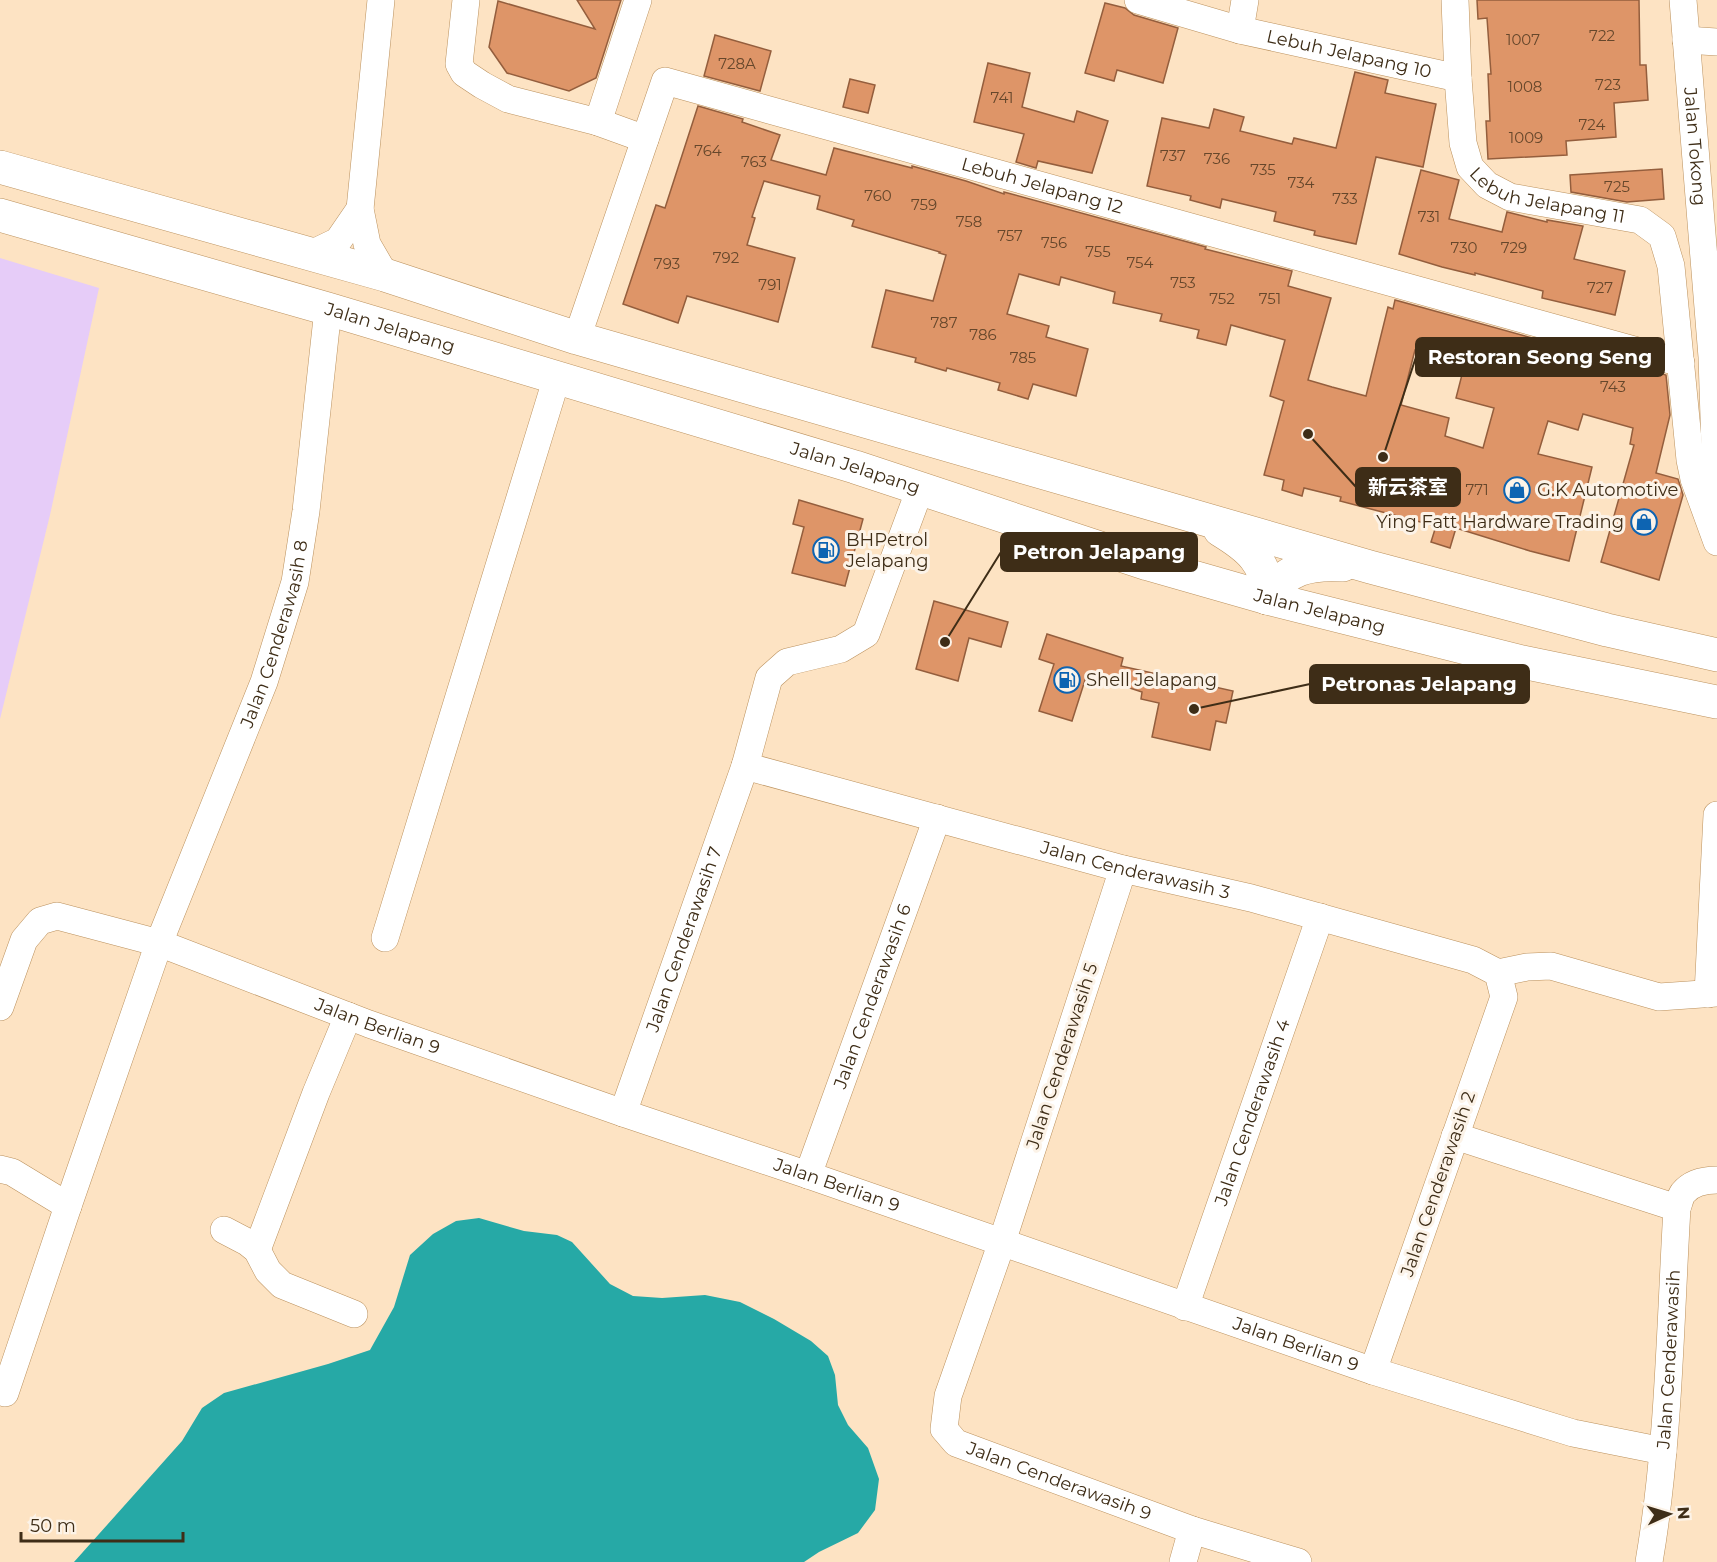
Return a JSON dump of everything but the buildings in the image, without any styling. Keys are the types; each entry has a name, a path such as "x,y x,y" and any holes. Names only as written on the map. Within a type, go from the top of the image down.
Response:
{"main road":[{"path":"0,167 385,274 577,338 1370,567 1607,630 1717,655"},
{"name":"Jalan Jelapang","path":"0,215 328,309 845,464 1148,564 1267,598 1522,662 1717,702"},
{"path":"1194,516 1234,539 1256,559 1266,575 1267,598"},
{"path":"1267,598 1281,579 1299,569 1324,565 1370,567"}],"street":[{"path":"381,0 360,209 367,244 385,274"},
{"path":"466,0 459,64 464,73 482,86 508,99 598,122 645,139"},
{"path":"598,122 638,0"},
{"name":"Lebuh Jelapang 10","path":"1138,0 1240,30 1458,78"},
{"path":"1240,30 1245,0"},
{"name":"Lebuh Jelapang 11","path":"1455,0 1463,143 1470,167 1487,184 1510,197 1640,220 1662,236 1671,266 1690,460 1694,479 1717,542"},
{"name":"Jalan Tokong","path":"1683,0 1712,357 1716,419 1717,508"},
{"path":"1686,40 1717,42"},
{"name":"Lebuh Jelapang 12","path":"577,338 665,81 1681,363"},
{"path":"312,254 338,242 360,209"},
{"name":"Jalan Cenderawasih 8","path":"0,1390 5,1393 159,943 264,682 295,582 306,511 328,309"},
{"path":"385,938 557,377"},
{"name":"Jalan Cenderawasih 7","path":"623,1113 745,766 769,678 787,662 841,649 866,634 920,489"},
{"name":"Jalan Cenderawasih 3","path":"745,766 1123,869 1251,898 1473,960 1501,985"},
{"path":"1501,985 1527,967 1551,966 1659,997 1713,994 1717,815"},
{"name":"Jalan Cenderawasih 6","path":"808,1175 938,818"},
{"name":"Jalan Cenderawasih 5","path":"1002,1242 1123,869"},
{"name":"Jalan Berlian 9","path":"0,1007 24,940 40,921 57,916 159,943 348,1016 1372,1371 1573,1433 1663,1451"},
{"name":"Jalan Cenderawasih 4","path":"1185,1307 1320,917"},
{"name":"Jalan Cenderawasih 2","path":"1372,1371 1455,1136 1501,985"},
{"path":"256,1250 348,1016"},
{"path":"1455,1136 1677,1208 1683,1193 1694,1184 1717,1180"},
{"path":"0,1169 12,1172 68,1206"},
{"name":"Jalan Cenderawasih","path":"1649,1562 1663,1451 1677,1208"},
{"path":"224,1230 247,1242 256,1250 268,1271 282,1285 354,1314"},
{"name":"Jalan Cenderawasih 9","path":"1002,1242 948,1396 944,1429 956,1443 1192,1530 1298,1562"},
{"path":"1183,1562 1192,1530"}],"shaded area":[{"path":"0,258 99,288 50,515 0,719"}],"water":[{"path":"479,1218 524,1231 557,1235 572,1242 610,1284 633,1296 662,1298 705,1295 740,1302 811,1341 828,1356 835,1375 838,1405 848,1425 868,1448 879,1479 875,1510 858,1533 804,1562 74,1562 182,1441 202,1408 224,1393 370,1350 394,1307 410,1255 433,1234 456,1221"}],"place":[{"name":"新云茶室","path":"1308,434"},
{"name":"Restoran Seong Seng","path":"1383,457"},
{"name":"G.K Automotive","path":"1517,490"},
{"name":"Ying Fatt Hardware Trading","path":"1644,522"},
{"name":"BHPetrol Jelapang","path":"826,550"},
{"name":"Petron Jelapang","path":"945,642"},
{"name":"Shell Jelapang","path":"1067,680"},
{"name":"Petronas Jelapang","path":"1194,709"}]}
